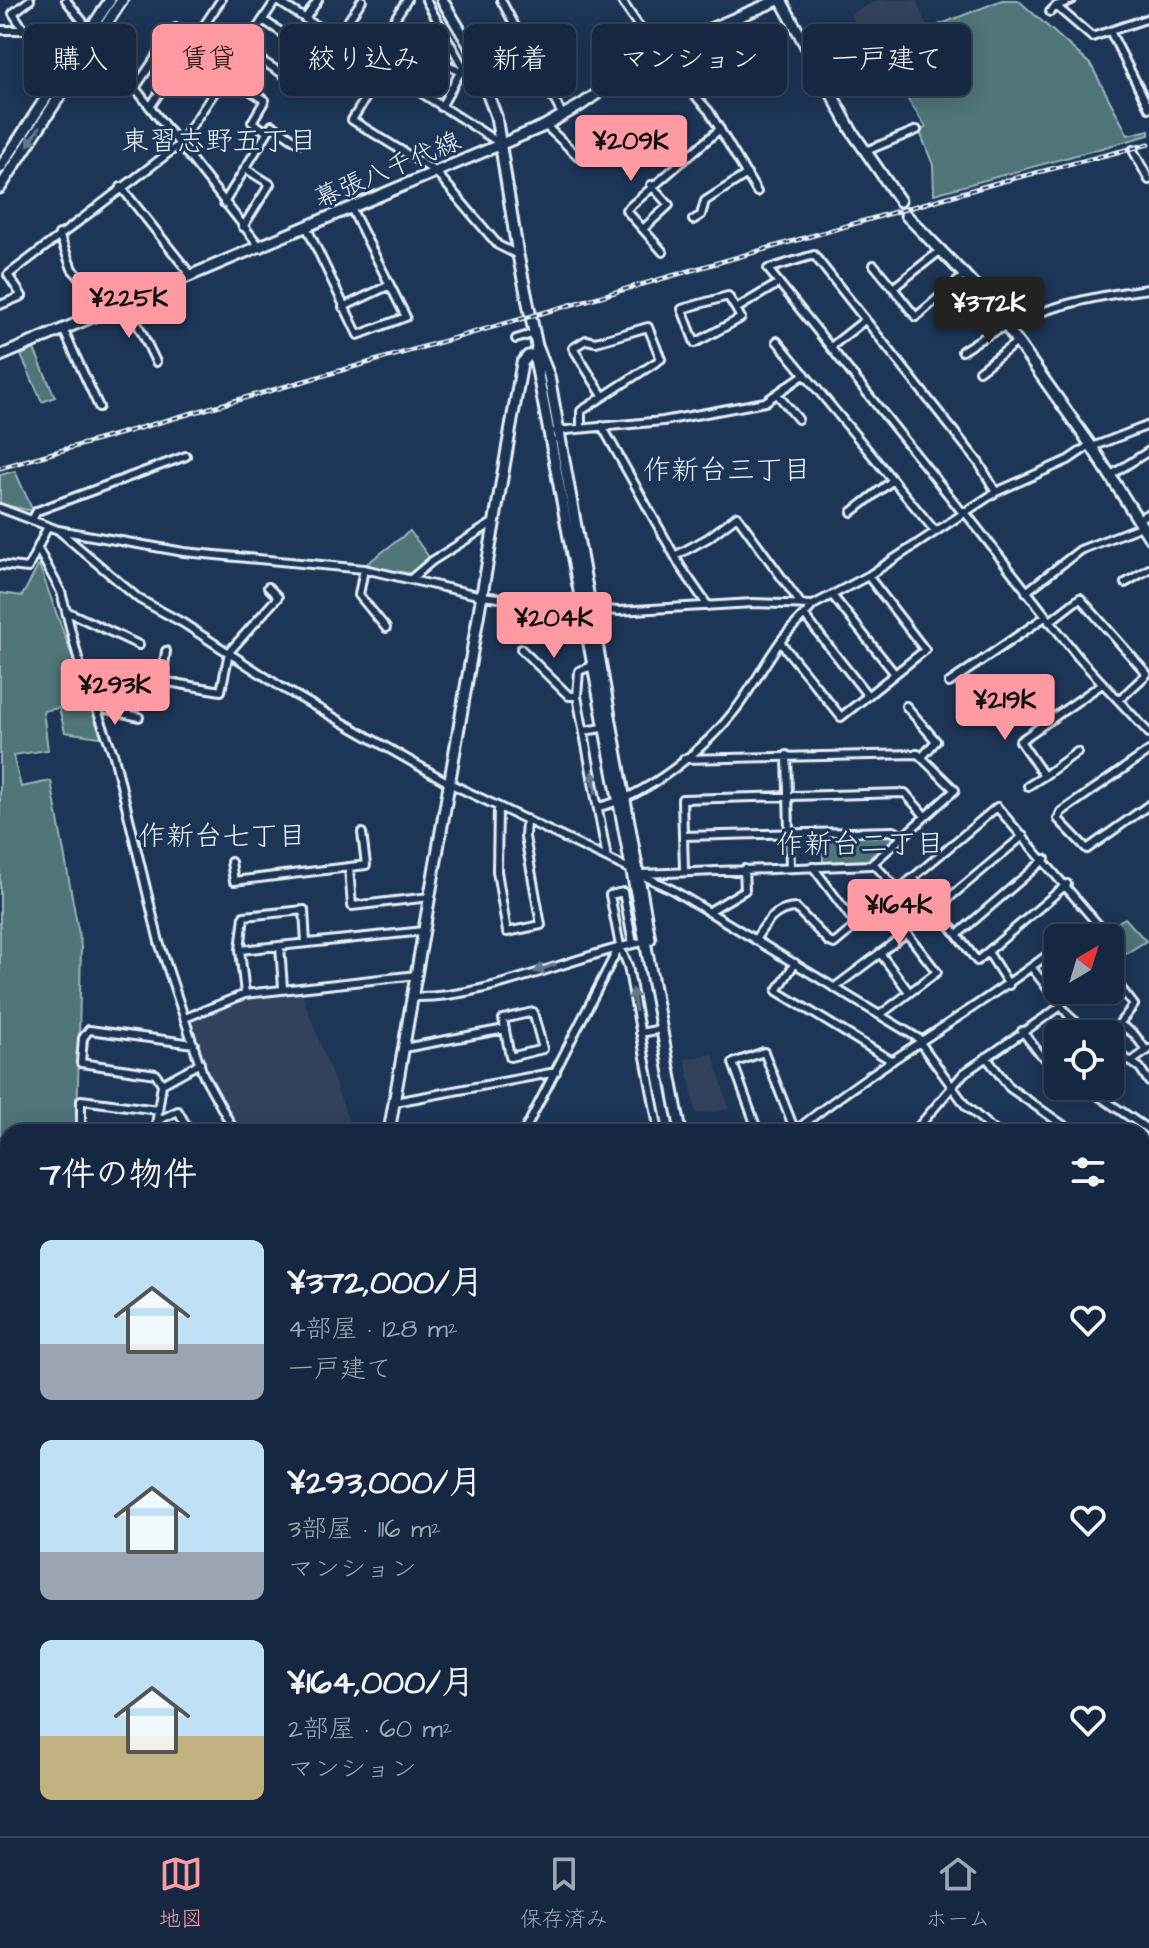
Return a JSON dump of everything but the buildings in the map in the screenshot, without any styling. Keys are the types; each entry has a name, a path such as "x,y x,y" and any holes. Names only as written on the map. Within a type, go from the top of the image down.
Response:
{"street":[{"path":"24,30 13,13 30,0"},
{"path":"66,0 85,24"},
{"path":"99,24 110,0"},
{"path":"103,24 122,0"},
{"path":"205,24 221,0"},
{"path":"260,24 276,0 313,24"},
{"path":"305,19 318,0"},
{"path":"346,24 362,0"},
{"path":"391,24 407,0"},
{"path":"426,0 463,67 441,107"},
{"path":"442,0 484,76 501,144 518,255 609,727 631,869 648,940"},
{"path":"501,0 563,116"},
{"path":"621,0 637,24"},
{"path":"778,0 851,130 900,201"},
{"name":"幕張八千代線","path":"722,24 778,0"},
{"path":"1050,12 1072,0"},
{"path":"1056,6 1092,37 1149,18"},
{"path":"263,20 302,46 283,74 264,62"},
{"path":"0,30 24,30"},
{"path":"1110,31 1149,108"},
{"path":"136,87 152,63"},
{"path":"448,65 461,73"},
{"path":"136,89 261,248"},
{"path":"0,168 51,96"},
{"path":"0,188 57,96"},
{"path":"150,107 157,96"},
{"path":"0,305 22,296 8,275 179,145 212,96"},
{"path":"259,96 265,100 252,122 267,132"},
{"path":"367,96 352,120 436,172 498,245 518,255"},
{"path":"424,96 501,144"},
{"name":"幕張八千代線","path":"0,356 193,277 545,125 592,96"},
{"path":"696,96 709,111 757,192"},
{"path":"224,203 272,125 299,143"},
{"path":"545,125 580,158 586,157"},
{"path":"663,252 626,210 651,185 720,129"},
{"path":"866,151 917,130"},
{"path":"1133,150 1149,180"},
{"path":"243,227 270,184 246,169"},
{"path":"693,220 701,215 705,201 747,174"},
{"path":"643,229 669,205 651,185"},
{"path":"121,187 193,277"},
{"path":"307,228 358,335 398,321 406,317 351,208"},
{"path":"906,215 966,274 1005,325 1111,475 1149,537"},
{"path":"59,234 72,269 112,311"},
{"path":"893,288 941,250"},
{"path":"996,492 979,463 814,255 768,269 1047,620 1149,733"},
{"path":"874,265 916,317 966,274"},
{"path":"736,309 779,283"},
{"path":"343,307 390,285"},
{"path":"962,351 1005,325 1065,305 1149,289"},
{"path":"728,296 736,309 741,318 695,343 682,309 728,296"},
{"path":"128,304 156,362"},
{"path":"832,346 865,320"},
{"path":"581,428 581,411 661,359 648,327 596,342 586,340 573,348 603,396"},
{"path":"64,331 99,407"},
{"path":"516,339 535,333"},
{"path":"777,341 935,531"},
{"path":"979,371 1017,342"},
{"path":"391,1124 522,363 537,350"},
{"path":"554,432 678,419 765,402 805,374"},
{"path":"777,394 798,419"},
{"path":"598,807 622,800 684,759 736,709 780,642 813,605 868,576 996,492 1068,460 1091,446 1149,425"},
{"path":"602,426 675,556 708,606"},
{"path":"1111,475 1149,451"},
{"path":"33,518 37,511 186,456"},
{"path":"852,512 893,480"},
{"path":"0,508 58,530 184,552 364,569 482,596 618,611 813,605"},
{"path":"1026,592 1080,550 1140,522 1149,513"},
{"path":"675,556 708,538 737,516 801,604"},
{"path":"412,578 432,561 494,522"},
{"path":"0,565 28,568 48,526"},
{"path":"58,530 139,599 281,687 449,783 641,874 881,1014 920,1041 977,1119 984,1124"},
{"path":"38,549 61,592 79,662 114,756 159,942 200,1063 231,1124"},
{"path":"364,569 359,595 386,628"},
{"path":"1125,583 1149,569"},
{"path":"780,642 841,717 925,650 868,576"},
{"path":"166,651 162,681 221,691 229,652 278,597 268,587"},
{"path":"832,595 895,674"},
{"path":"949,683 1080,598 1147,674 1119,700"},
{"path":"586,608 592,666 609,727"},
{"path":"66,611 139,645"},
{"path":"804,615 868,696"},
{"path":"521,649 569,696 577,696"},
{"path":"592,666 579,671 577,696 607,858"},
{"path":"1044,776 1020,741 1102,684"},
{"path":"906,706 936,741 923,756"},
{"path":"97,707 139,717"},
{"path":"584,731 609,727"},
{"path":"1149,751 1061,812 1058,819 1087,849 1149,805"},
{"path":"1028,786 1077,752"},
{"path":"641,874 873,863 955,790 923,756 897,753 684,759"},
{"path":"787,755 790,868"},
{"path":"684,870 682,799 905,793 925,816"},
{"path":"622,800 641,874 651,969 680,1124"},
{"path":"498,807 497,871 507,932 541,925 525,837 526,819"},
{"path":"755,940 767,920 787,908 796,908 834,944 915,880 997,807 1067,884 1098,924"},
{"path":"683,836 894,831 903,836"},
{"path":"231,862 234,881 366,865 362,833"},
{"path":"937,908 1023,836"},
{"path":"957,935 1045,859"},
{"path":"873,863 900,892"},
{"path":"813,867 857,926"},
{"path":"349,868 352,906 430,897"},
{"path":"708,912 745,890 744,869"},
{"path":"915,880 977,961 1067,884"},
{"path":"633,944 623,892 610,895 620,946 628,966 657,1124"},
{"path":"881,1014 937,972 885,905"},
{"path":"245,994 240,950 244,916 304,910 306,943"},
{"path":"240,950 424,931"},
{"path":"835,987 907,933"},
{"path":"413,997 483,989 648,940"},
{"path":"280,946 283,988"},
{"path":"528,1124 620,946"},
{"path":"988,952 1009,985"},
{"path":"880,953 909,992"},
{"path":"804,1124 834,1099 1009,985 1044,958"},
{"path":"795,963 777,991 892,1061"},
{"path":"1032,968 1076,1020"},
{"path":"185,1018 245,994 417,975"},
{"path":"1124,992 1134,1005 1119,1024 1134,1034 1148,1050 1131,1062"},
{"path":"922,1123 952,1086 986,1057 1061,1006"},
{"path":"533,1012 543,1049 510,1057 505,1029 503,1019 533,1012"},
{"path":"404,1048 505,1029"},
{"path":"640,1033 662,1029"},
{"path":"156,1124 162,1084 156,1074 81,1063 83,1038 89,1030 194,1044"},
{"path":"1022,1031 1044,1057"},
{"path":"755,1124 733,1063 764,1052 792,1124"},
{"path":"986,1057 1010,1088 1062,1124"},
{"path":"1124,1057 1149,1082"},
{"path":"162,1084 200,1063"},
{"path":"395,1102 556,1072"},
{"path":"81,1124 81,1100 158,1110"},
{"path":"1105,1100 1140,1124"},
{"path":"157,1121 178,1111 185,1124"}],"shaded area":[{"path":"878,0 916,0 926,24 856,24 850,14"},
{"path":"300,989 350,1124 235,1124 211,1083 189,1021 241,999"},
{"path":"713,1054 729,1109 696,1114 685,1059"}],"green space":[{"path":"1002,0 1018,0 1091,65 1128,135 1149,130 1149,135 934,194 933,165 920,132 926,127 905,96 971,96 971,24 941,24"},
{"path":"34,349 55,397 42,402 21,355"},
{"path":"15,471 33,511 0,504 0,475"},
{"path":"410,531 431,560 412,574 364,566"},
{"path":"39,565 88,700 107,738 65,732 59,708 43,711 48,750 13,755 21,787 51,781 81,946 77,1124 0,1124 0,593 22,596"},
{"path":"890,834 892,840 863,863 823,864 823,837"},
{"path":"1125,918 1146,941 1124,955 1124,924 1115,924"}],"railway":[{"path":"0,468 1000,182 1149,144"}],"district":[{"name":"東習志野五丁目","path":"219,140"},
{"name":"作新台三丁目","path":"727,469"},
{"name":"作新台七丁目","path":"222,835"},
{"name":"作新台二丁目","path":"860,843"}]}
